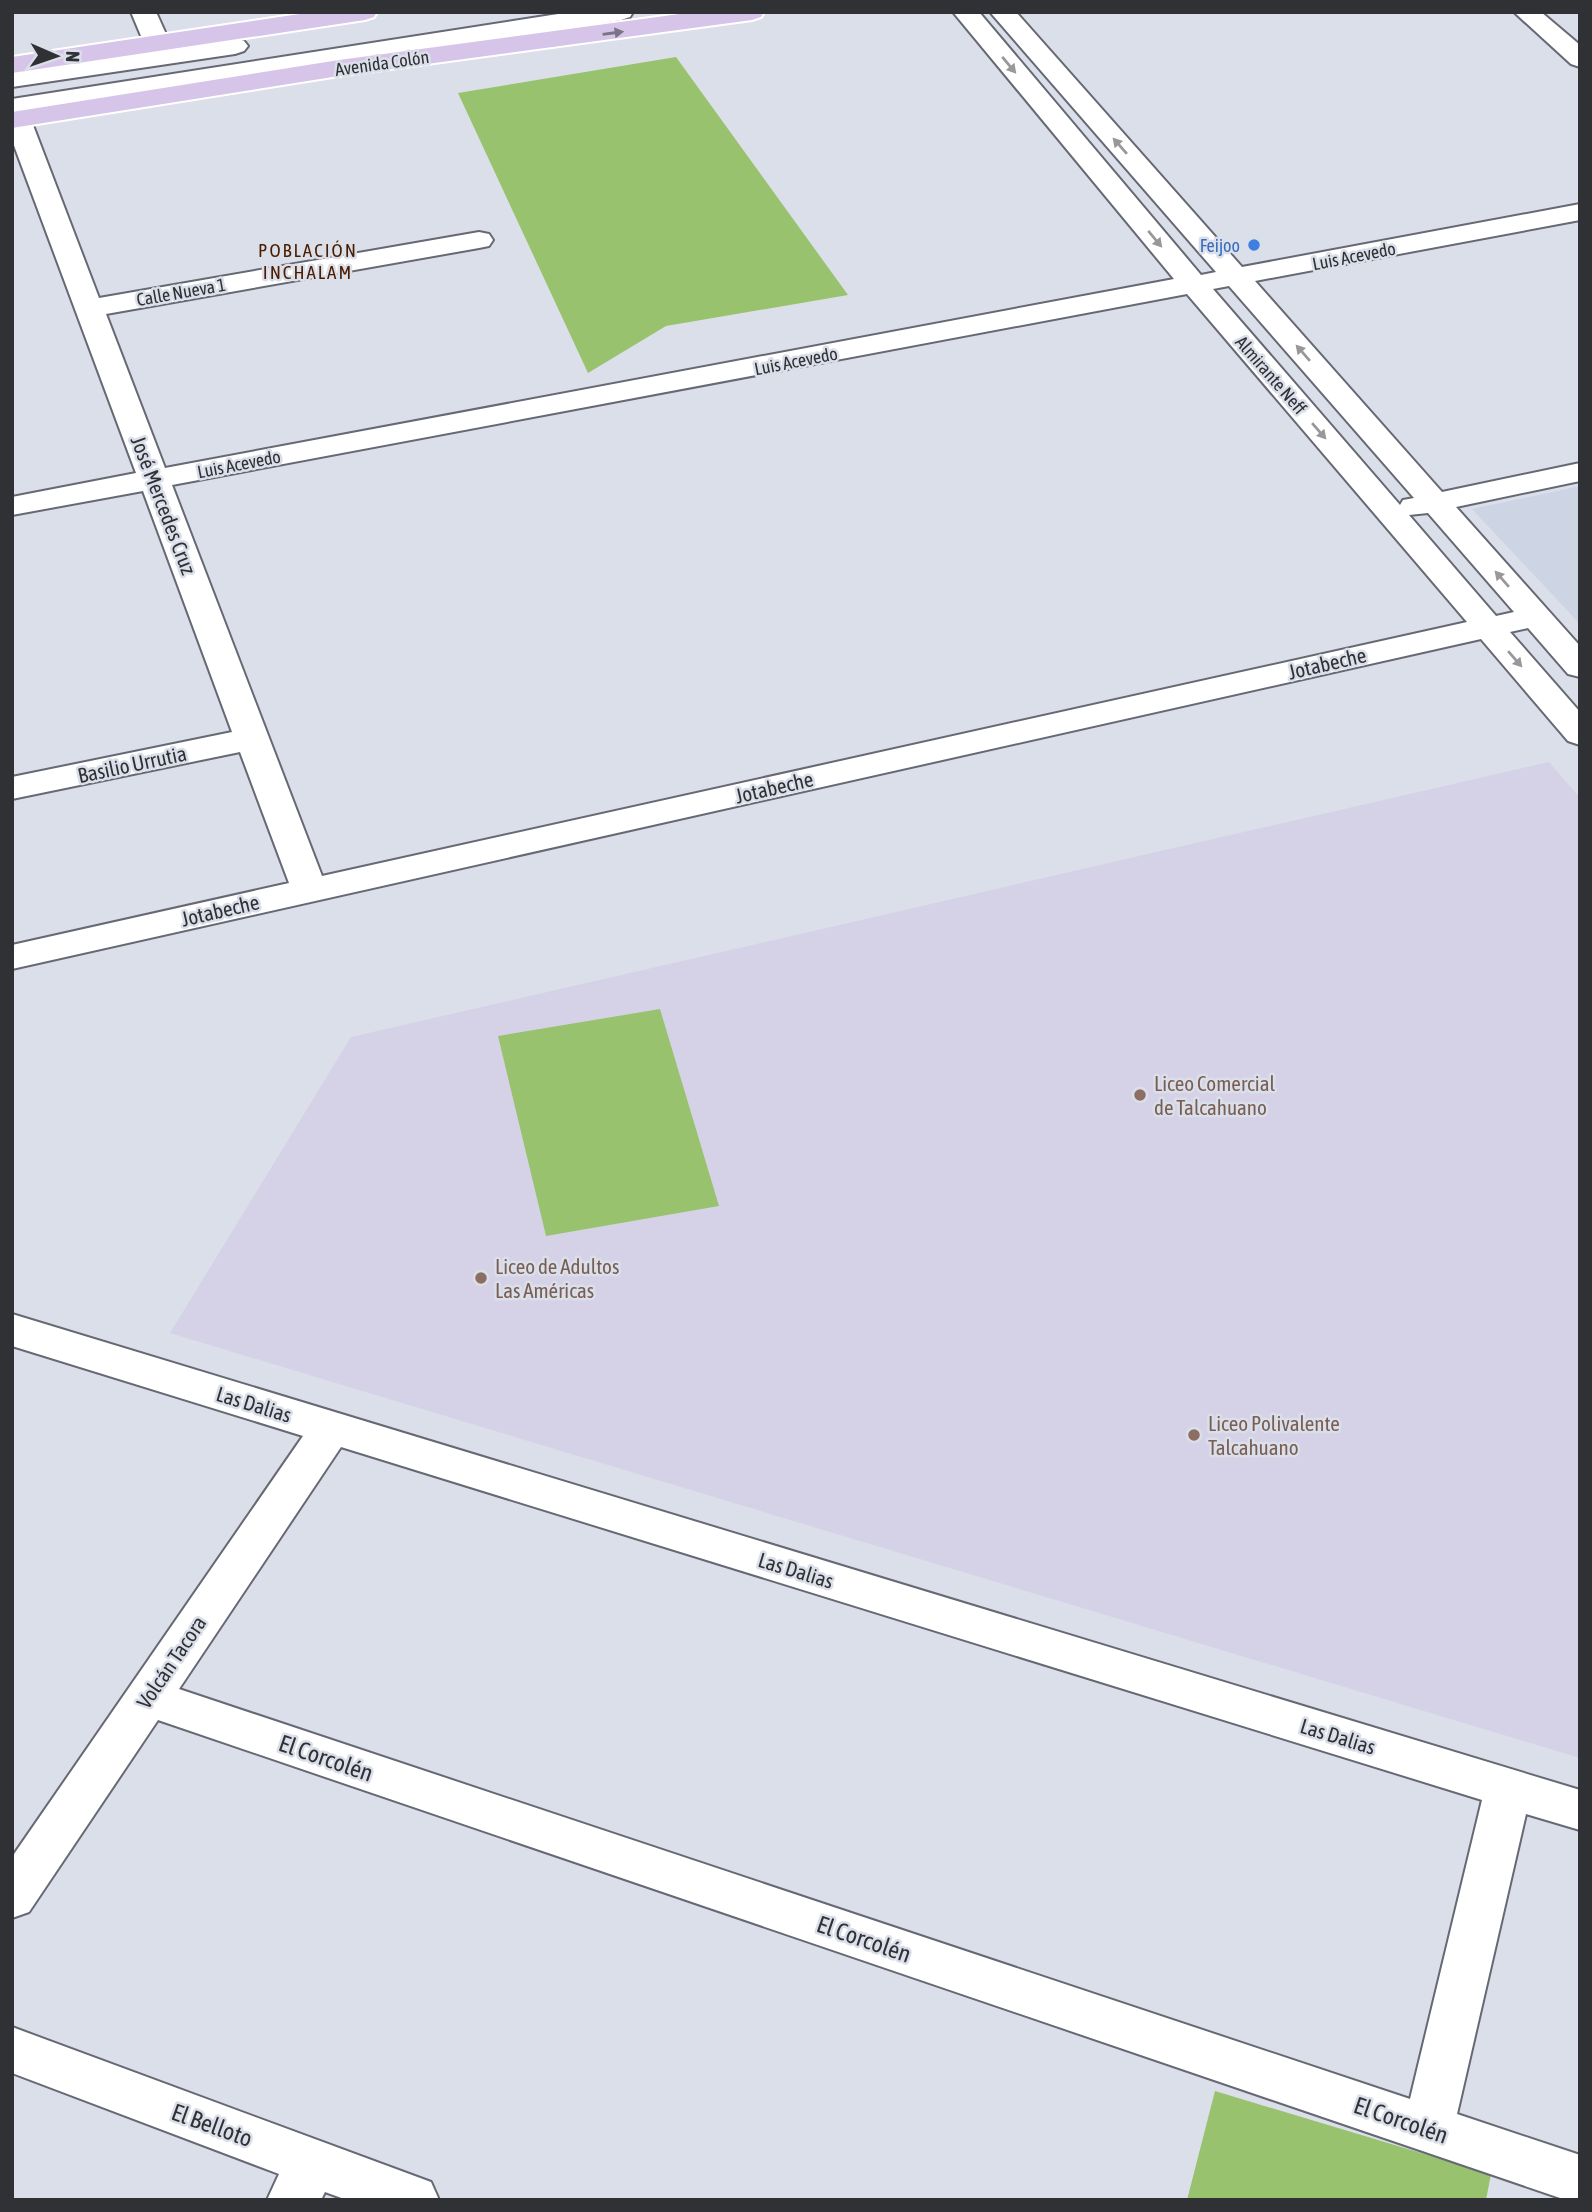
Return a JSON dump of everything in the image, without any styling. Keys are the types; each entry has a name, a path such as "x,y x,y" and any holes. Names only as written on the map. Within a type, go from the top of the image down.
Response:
{"main road":[{"path":"12,65 365,12"},
{"name":"Avenida Colón","path":"14,116 752,12"}],"street":[{"path":"143,12 157,43"},
{"path":"12,79 322,33 518,12"},
{"path":"14,116 621,12"},
{"name":"Almirante Neff","path":"965,12 1195,286 1580,734"},
{"name":"Almirante Neff","path":"1002,12 1580,667"},
{"path":"1526,12 1580,59"},
{"name":"José Mercedes Cruz","path":"14,116 90,308 309,890"},
{"name":"Luis Acevedo","path":"12,506 1580,212"},
{"name":"Calle Nueva 1","path":"90,308 479,240"},
{"path":"1389,513 1580,472"},
{"name":"Jotabeche","path":"12,957 1535,617"},
{"name":"Basilio Urrutia","path":"12,789 252,739"},
{"name":"Las Dalias","path":"12,1330 1580,1810"},
{"name":"Volcán Tacora","path":"12,1897 331,1428"},
{"name":"El Corcolén","path":"148,1698 1580,2180"},
{"path":"1428,2129 1508,1788"},
{"name":"El Belloto","path":"12,2050 303,2181 413,2200"}],"shaded area":[{"path":"1580,486 1580,624 1472,509"},
{"path":"1549,762 1580,798 1580,1758 170,1333 351,1037"}],"green space":[{"path":"676,57 848,295 666,326 588,373 458,93"},
{"path":"660,1009 719,1206 546,1236 498,1036"},
{"path":"1215,2091 1491,2174 1486,2200 1187,2200"}],"place":[{"name":"Feijoo","path":"1254,245"},
{"name":"Liceo Comercial de Talcahuano","path":"1140,1095"},
{"name":"Liceo de Adultos Las Américas","path":"481,1278"},
{"name":"Liceo Polivalente Talcahuano","path":"1194,1435"}],"district":[{"name":"POBLACIÓN INCHALAM","path":"308,261"}]}
